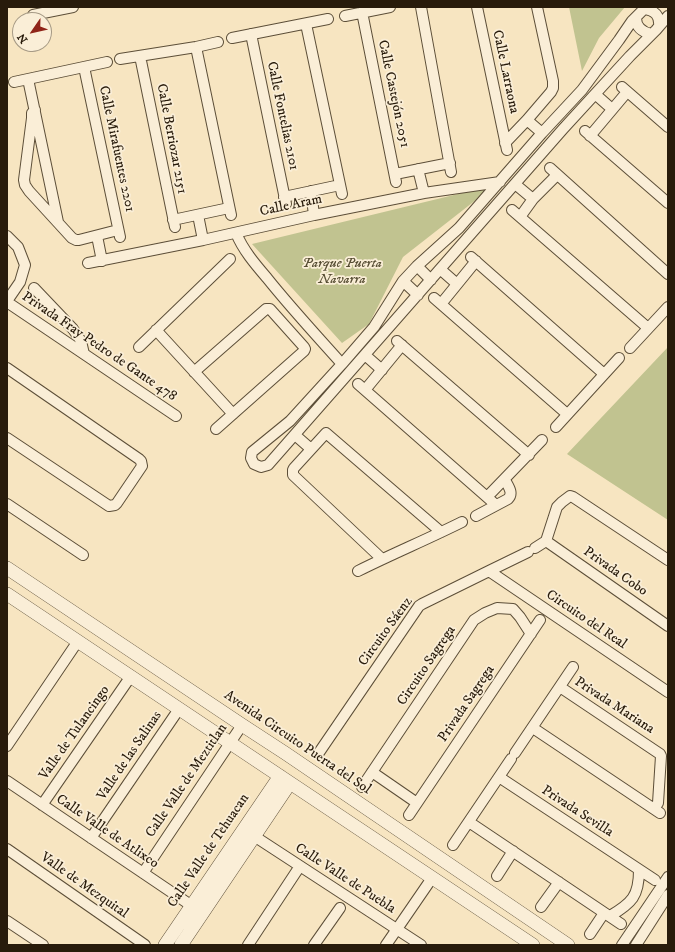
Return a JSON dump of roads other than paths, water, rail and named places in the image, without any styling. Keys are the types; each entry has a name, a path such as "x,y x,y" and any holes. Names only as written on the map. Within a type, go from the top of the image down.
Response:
{"street":[{"path":"44,12 73,7"},
{"path":"345,16 390,7"},
{"path":"421,7 451,167 418,169 424,192"},
{"name":"Calle Larraona","path":"478,7 506,147 551,92 554,85 537,7"},
{"path":"659,26 659,20 656,14 645,8 582,90 542,133 459,228 417,266 403,281 374,327 342,364 290,421 252,452 254,464 261,467 268,465 595,94 630,56 659,26 668,16"},
{"name":"Calle Castejón 2051","path":"362,12 396,178 418,169"},
{"path":"636,18 640,30 651,34"},
{"path":"232,38 328,19"},
{"path":"306,24 341,190 311,191 314,215"},
{"name":"Calle Fontelias 2101","path":"251,34 285,200 311,191"},
{"path":"120,59 218,42"},
{"path":"196,46 230,212 198,215 203,240"},
{"name":"Calle Berriozar 2151","path":"140,56 174,223 198,215"},
{"path":"14,82 107,62"},
{"name":"Calle Mirafuentes 2201","path":"84,67 119,234 97,236"},
{"path":"28,79 59,224"},
{"path":"668,127 625,90 612,110 587,134 668,203"},
{"path":"595,94 612,110"},
{"path":"35,110 32,113 24,180 25,185 28,191 72,238 79,240 97,236 102,260"},
{"path":"527,120 542,133"},
{"path":"550,168 668,274"},
{"path":"558,175 516,214 648,328"},
{"name":"Calle Aram","path":"88,263 203,240 424,192 500,182"},
{"path":"515,184 533,199"},
{"path":"236,233 245,252 279,294 342,364"},
{"path":"7,236 18,247 25,265 20,282 7,302"},
{"path":"139,347 230,259"},
{"path":"567,414 437,301 457,284 474,259 604,374"},
{"path":"417,266 431,280"},
{"path":"440,270 457,284"},
{"path":"403,281 418,295"},
{"path":"34,288 73,329 82,341 84,354"},
{"name":"Privada Fray Pedro de Gante 478","path":"7,302 176,416"},
{"path":"630,348 668,307"},
{"path":"194,372 266,309 270,309 305,349 216,429"},
{"path":"287,327 299,316"},
{"path":"156,330 232,414"},
{"path":"496,505 361,387 382,370 400,343 529,455"},
{"path":"365,355 382,370"},
{"path":"556,427 619,358"},
{"path":"7,368 139,459 142,466 117,503 110,506 7,438"},
{"path":"382,559 293,475 294,468 326,433 441,532"},
{"path":"295,435 311,449"},
{"path":"488,497 542,440"},
{"path":"476,516 511,496 511,492 504,480"},
{"path":"546,541 557,507 570,496 668,560"},
{"path":"7,504 83,555"},
{"path":"358,571 462,522"},
{"name":"Circuito Sáenz","path":"318,754 419,606 489,572 546,541"},
{"name":"Privada Cobo","path":"546,541 668,626"},
{"name":"Avenida Circuito Puerta del Sol","path":"7,568 285,753 568,945"},
{"name":"Circuito del Real","path":"489,572 668,692"},
{"path":"7,594 533,945"},
{"path":"523,594 513,609 531,634"},
{"name":"Circuito Sagrega","path":"362,788 474,620 497,608 513,609"},
{"name":"Privada Sagrega","path":"409,815 540,620"},
{"path":"7,746 78,641"},
{"name":"Privada Mariana","path":"499,777 573,667"},
{"name":"Valle de Tulancingo","path":"42,805 130,676"},
{"name":"Privada Mariana","path":"533,728 657,811 658,803 663,793 660,754 560,687"},
{"name":"Valle de las Salinas","path":"92,838 179,709"},
{"name":"Calle Valle de Meztitlan","path":"143,873 242,725"},
{"path":"372,772 417,803"},
{"path":"453,845 499,777"},
{"name":"Privada Sevilla","path":"499,777 654,880"},
{"name":"Calle Valle de Tehuacan","path":"165,945 180,938 254,836 285,779"},
{"name":"Calle Valle de Tehuacan","path":"180,938 192,906 285,779"},
{"name":"Calle Valle de Atlixco","path":"7,781 192,906"},
{"path":"469,822 621,924"},
{"name":"Calle Valle de Puebla","path":"254,836 421,945"},
{"name":"Valle de Mezquital","path":"7,849 145,945"},
{"path":"497,876 513,851"},
{"path":"248,945 300,866"},
{"path":"590,934 607,914 622,909 634,897 639,882 639,870"},
{"path":"625,944 637,923 668,877"},
{"path":"386,945 432,878"},
{"path":"541,907 559,882"},
{"path":"636,945 668,895"},
{"path":"634,897 648,906"},
{"path":"314,945 340,908"},
{"path":"7,921 43,945"},
{"path":"637,923 646,930"}],"park label":[{"name":"Parque Puerta Navarra","path":"342,272"}]}
